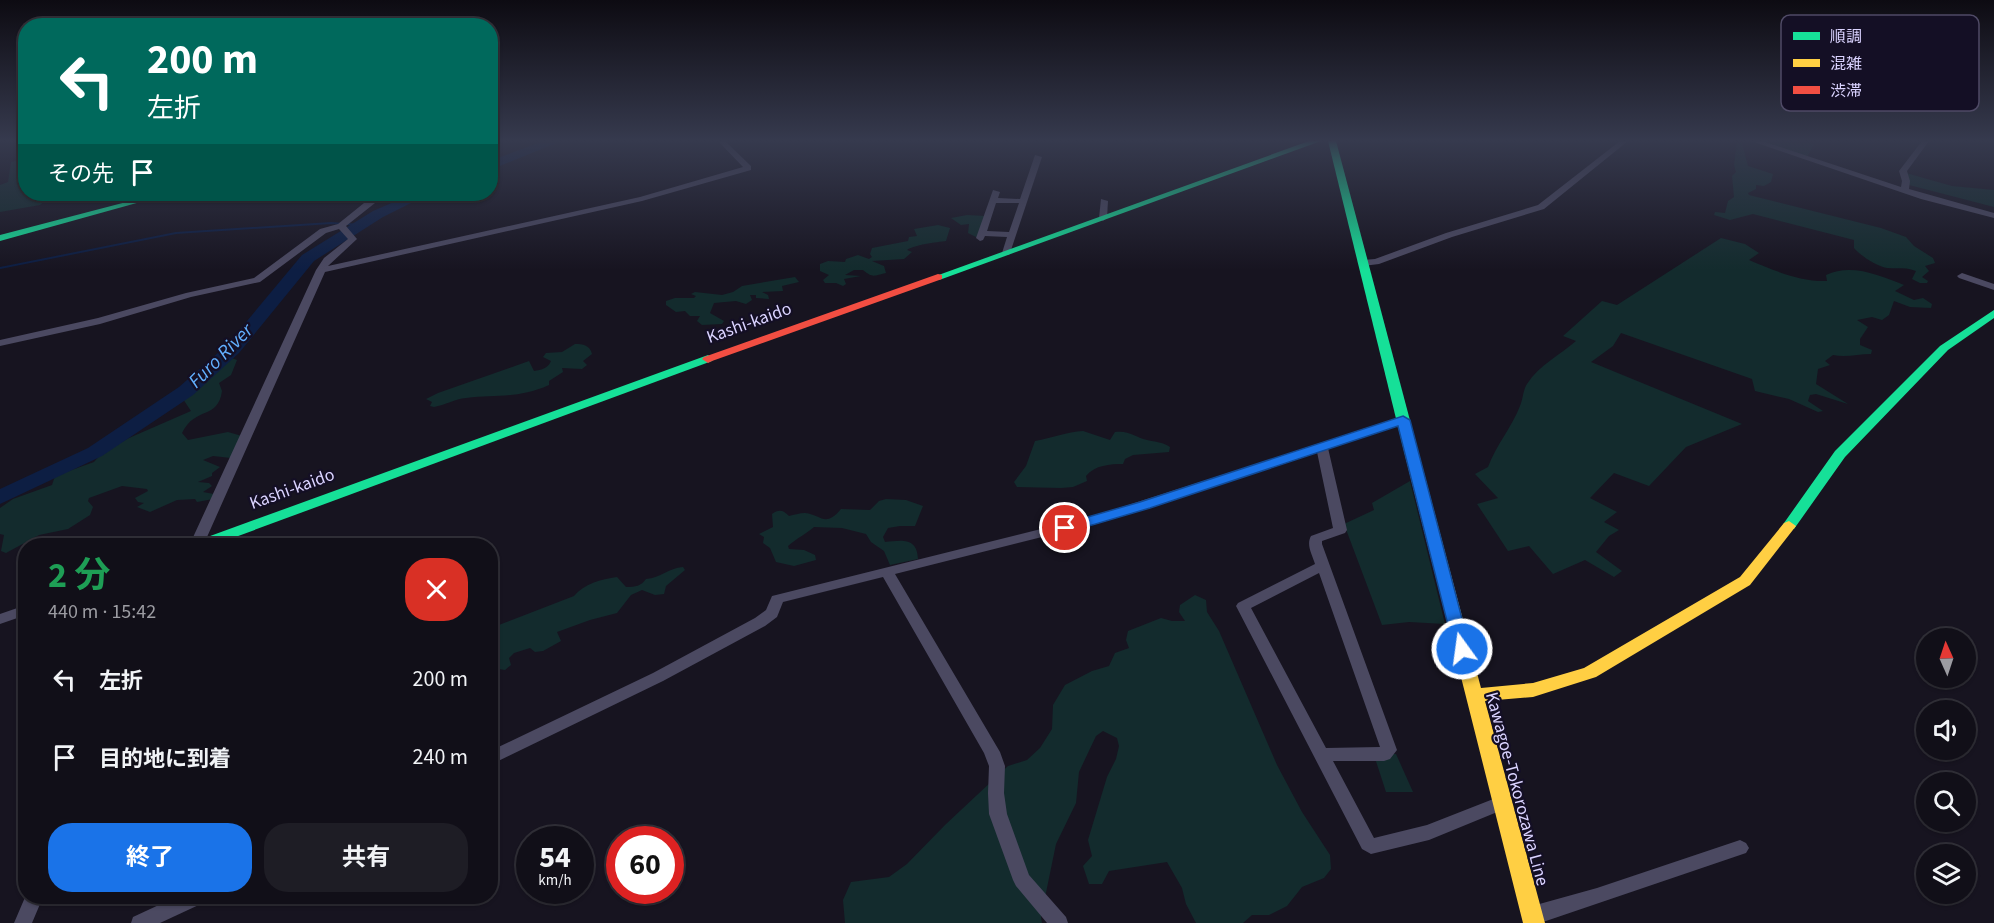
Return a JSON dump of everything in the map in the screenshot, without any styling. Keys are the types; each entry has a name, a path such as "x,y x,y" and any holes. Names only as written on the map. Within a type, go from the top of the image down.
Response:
{"street":[{"path":"321,270 642,199 693,184"},
{"path":"1006,253 1028,184"},
{"name":"Kashi-kaido","path":"218,538 528,423 1197,184"},
{"name":"Kawagoe-Tokorozawa Line","path":"1343,184 1501,803 1533,918"},
{"path":"1363,263 1376,262 1449,235 1541,207 1570,184"},
{"path":"1887,184 1994,216"},
{"path":"1904,184 1905,190"},
{"path":"1011,235 981,235 995,196 1022,201"},
{"path":"0,238 139,201"},
{"path":"0,343 100,321 189,295 257,280 323,231 343,224 372,201"},
{"path":"1103,218 1104,201"},
{"path":"200,538 321,270 327,260 353,236 343,224"},
{"path":"1962,276 1994,287"},
{"path":"1474,695 1488,696 1535,689 1570,681 1590,673 1745,581 1796,518 1840,454 1944,348 1994,313"},
{"path":"498,755 658,677 760,622 772,613 777,599 1101,518 1403,420"},
{"path":"1322,446 1340,530 1316,539 1315,544 1389,750 1384,754 1322,755"},
{"path":"1322,566 1243,606 1368,844 1371,846 1429,832 1501,803"},
{"path":"887,572 992,752 997,766 998,814 1022,880 1059,923"},
{"path":"0,619 18,613"},
{"path":"1533,918 1740,848"},
{"path":"23,923 31,904"},
{"path":"140,923 181,904"}],"green space":[{"path":"18,184 18,201 44,201 40,205 0,212 0,185"},
{"path":"1733,184 1767,184 1756,185 1756,189 1748,193 1749,195 1881,228 1906,237 1914,246 1933,258 1935,263 1925,266 1929,271 1922,277 1928,281 1920,283 1912,279 1916,271 1887,268 1869,260 1854,248 1854,240 1753,214 1730,220 1714,215 1715,212 1725,213 1728,201 1734,197"},
{"path":"1945,184 1994,190 1994,207 1909,185"},
{"path":"967,215 986,216 988,229 978,238 968,233 969,224 961,225 951,218"},
{"path":"938,225 950,228 946,241 910,248 907,250 912,252 904,259 872,261 884,266 886,273 873,276 863,270 854,270 845,275 861,276 844,279 846,284 843,286 836,283 825,283 823,280 829,275 820,271 820,264 828,261 845,262 846,259 858,255 869,259 872,257 870,254 872,248 908,241 909,237 917,236 914,229"},
{"path":"1721,238 1745,244 1759,253 1749,260 1797,277 1827,281 1826,275 1855,270 1885,278 1904,285 1895,291 1914,300 1923,298 1932,304 1931,308 1910,307 1894,301 1889,315 1882,320 1872,317 1857,320 1868,327 1860,339 1860,345 1872,350 1871,354 1833,355 1825,361 1830,365 1818,369 1816,384 1848,404 1816,394 1810,395 1808,401 1823,411 1818,412 1789,399 1755,391 1752,379 1621,333 1613,346 1591,362 1742,424 1686,447 1649,486 1614,473 1590,498 1617,512 1604,522 1619,530 1609,536 1596,552 1622,571 1614,577 1585,560 1553,574 1529,546 1508,551 1477,504 1498,498 1475,474 1488,467 1517,414 1527,384 1544,366 1576,341 1563,336 1602,301 1617,305"},
{"path":"795,277 799,282 782,286 783,291 762,292 768,295 769,299 750,295 752,300 746,304 736,301 714,303 710,313 724,321 722,324 702,325 697,321 700,316 690,316 685,311 676,312 666,305 666,301 675,298 694,298 696,296 691,294 695,292 722,295 742,286"},
{"path":"575,344 581,344 590,349 592,354 583,361 587,365 582,369 562,368 563,372 549,381 549,385 517,394 462,399 434,407 430,406 432,402 426,399 529,361 534,371 542,369 551,361 543,357 546,353 562,352"},
{"path":"232,358 237,360 231,375 219,383 222,391 216,406 193,419 182,433 188,440 228,432 242,436 231,458 213,456 203,460 220,467 212,473 212,476 198,482 209,483 212,486 203,492 214,494 213,499 197,502 195,499 177,500 150,512 137,507 144,503 138,502 135,498 148,491 147,489 122,486 89,498 88,501 93,507 90,515 68,529 34,538 18,538 18,546 6,553 1,551 4,535 0,534 0,508 13,499 52,485 55,476 94,462 102,453 129,438 191,411 183,399 195,390 196,386 190,383 211,372 208,369"},
{"path":"1083,431 1110,440 1115,432 1128,433 1167,445 1170,447 1169,452 1133,455 1125,459 1123,464 1098,467 1086,476 1087,481 1073,487 1017,487 1014,482 1026,466 1035,441"},
{"path":"1410,481 1445,624 1409,622 1382,625 1344,524 1374,510 1372,503"},
{"path":"906,500 923,506 915,526 888,528 883,537 885,542 907,541 911,543 915,546 918,559 890,565 884,551 871,542 866,534 842,528 814,527 788,546 789,549 804,550 815,555 816,560 794,566 776,562 770,548 763,543 764,537 759,534 773,527 772,514 777,511 783,511 789,516 805,513 827,519 836,515 841,509 870,510 879,501"},
{"path":"683,567 685,570 666,586 664,594 655,595 642,590 631,595 617,613 557,632 561,641 543,651 535,652 530,648 514,653 509,658 511,665 505,670 498,669 498,625 574,596 588,585 599,581 617,577 626,587 635,586 646,579"},
{"path":"1195,595 1206,600 1207,612 1219,631 1277,765 1302,812 1330,855 1331,869 1324,878 1302,887 1287,906 1269,915 1252,915 1243,923 1196,923 1186,904 1182,888 1167,862 1109,871 1102,884 1089,884 1083,866 1092,856 1088,840 1119,746 1117,738 1103,731 1096,736 1079,772 1076,803 1056,844 1041,917 1042,923 845,923 843,900 851,882 889,877 907,864 1008,766 1027,760 1040,748 1052,729 1053,705 1065,685 1092,671 1109,666 1115,653 1129,648 1126,640 1128,631 1161,618 1185,621 1179,612 1180,605"},
{"path":"1396,754 1413,792 1386,792 1374,755"}],"waterway":[{"name":"Furo River","path":"0,497 95,452 186,391 233,349 308,258 378,214 407,201"},
{"path":"0,268 176,233 331,223 360,225"}],"traffic: fast":[{"path":"938,277 1197,184"},
{"path":"1343,184 1409,443"},
{"path":"0,238 139,201"},
{"path":"1789,526 1840,454 1944,348 1994,313"},
{"path":"218,538 708,359"}],"traffic: slow":[{"path":"1409,443 1534,923"},
{"path":"1474,695 1533,690 1590,673 1745,581 1789,526"}],"traffic: jam":[{"path":"708,359 938,277"}],"route":[{"path":"1065,528 1145,505 1403,420 1462,649"}]}
